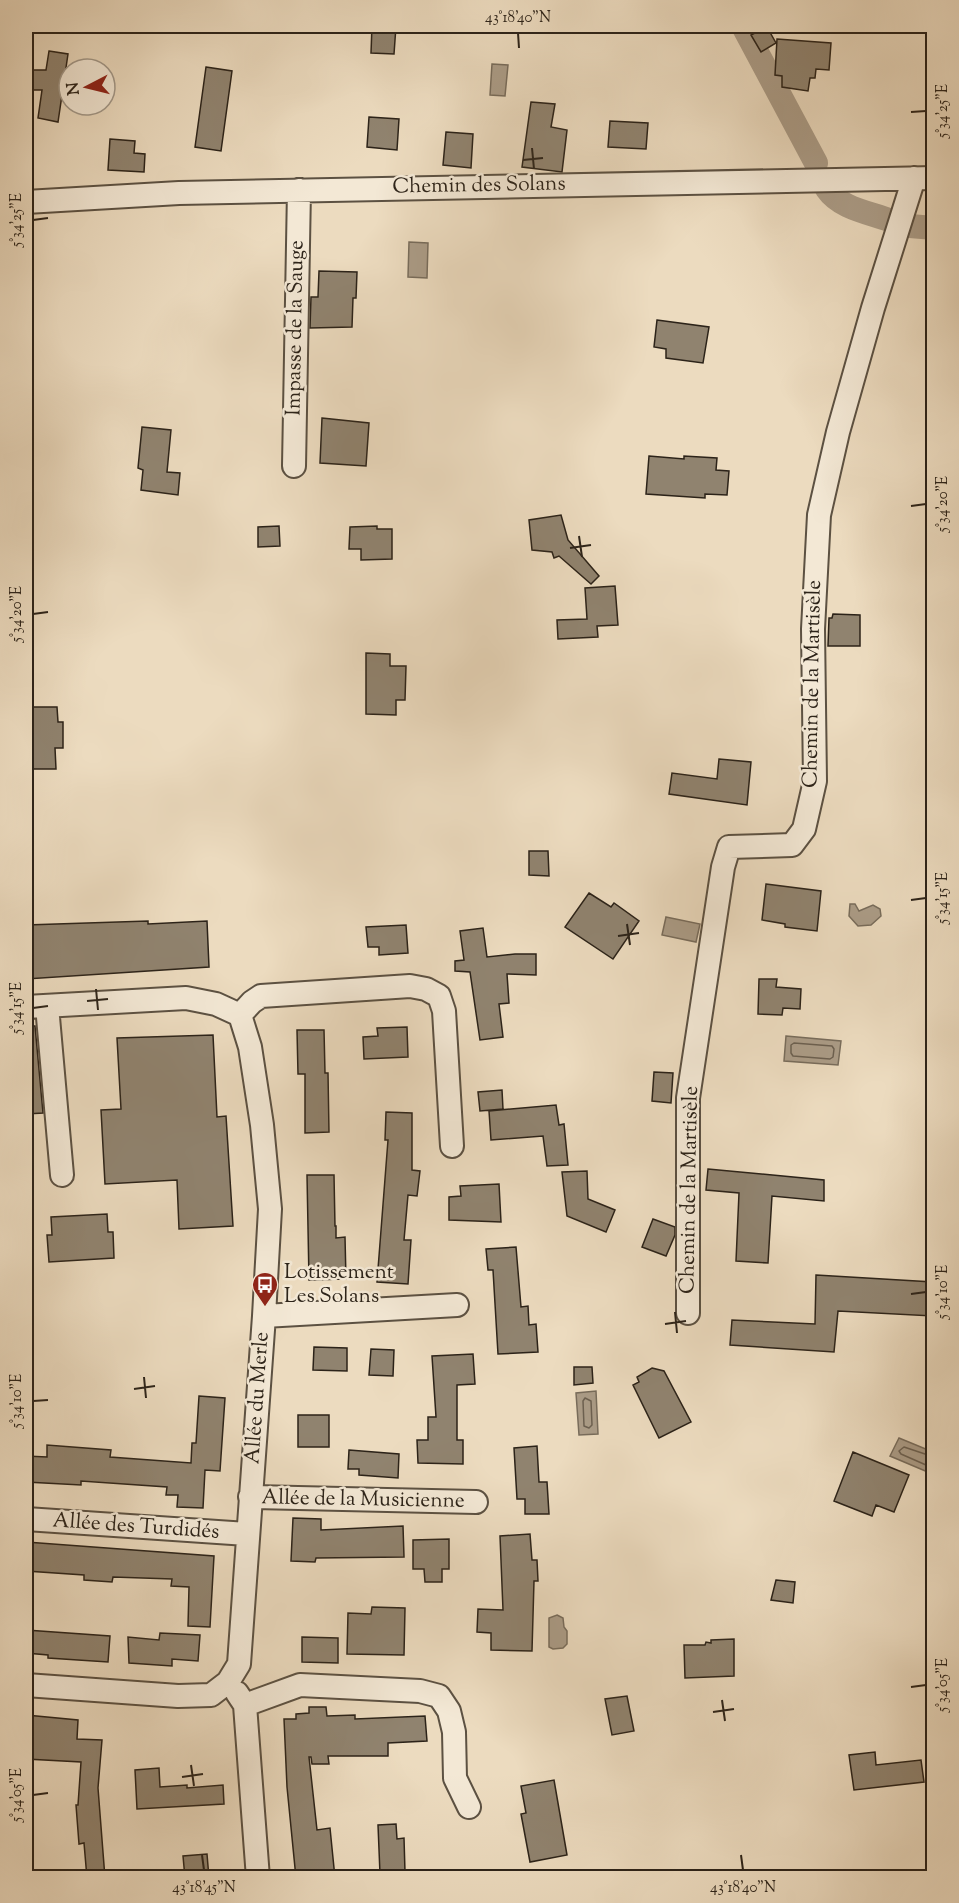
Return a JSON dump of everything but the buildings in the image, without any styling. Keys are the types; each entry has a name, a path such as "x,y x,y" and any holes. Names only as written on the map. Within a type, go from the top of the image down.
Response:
{"street":[{"name":"Chemin des Solans","path":"26,202 179,193 923,178"},
{"name":"Chemin de la Martisèle","path":"688,1313 688,1098 723,867 729,847 792,845 804,829 815,781 813,628 819,515 838,432 873,308 923,178"},
{"name":"Impasse de la Sauge","path":"294,466 299,190"},
{"path":"62,1175 36,1006 186,998 216,1004 240,1015 261,996 410,986 426,989 439,996 444,1011 452,1146"},
{"name":"Allée du Merle","path":"228,1683 239,1664 270,1209 262,1125 250,1047 240,1015"},
{"path":"264,1316 457,1305"},
{"name":"Allée de la Musicienne","path":"250,1497 476,1502"},
{"name":"Allée des Turdidés","path":"26,1519 247,1534"},
{"path":"26,1685 178,1696 211,1695 228,1683 245,1705 258,1878"},
{"path":"245,1705 300,1685 420,1691 439,1696 449,1711 454,1732 455,1778 469,1807"}],"water":[{"path":"492,64 508,65 505,96 490,95"},
{"path":"409,242 428,243 427,278 408,277"},
{"path":"850,904 855,904 859,911 873,905 880,909 881,916 871,925 858,926 849,916"},
{"path":"666,917 700,924 696,942 662,935"},
{"path":"786,1036 841,1041 838,1065 784,1061"},
{"path":"596,1391 598,1434 579,1435 576,1393"},
{"path":"899,1438 933,1452 930,1473 890,1456"},
{"path":"557,1615 563,1618 567,1631 567,1644 563,1648 553,1649 549,1647 549,1618"}],"waterway":[{"path":"743,26 816,163"},
{"path":"827,189 839,201 889,220"},
{"path":"910,226 934,228"}],"place":[{"name":"Lotissement Les Solans","path":"265,1308"}]}
